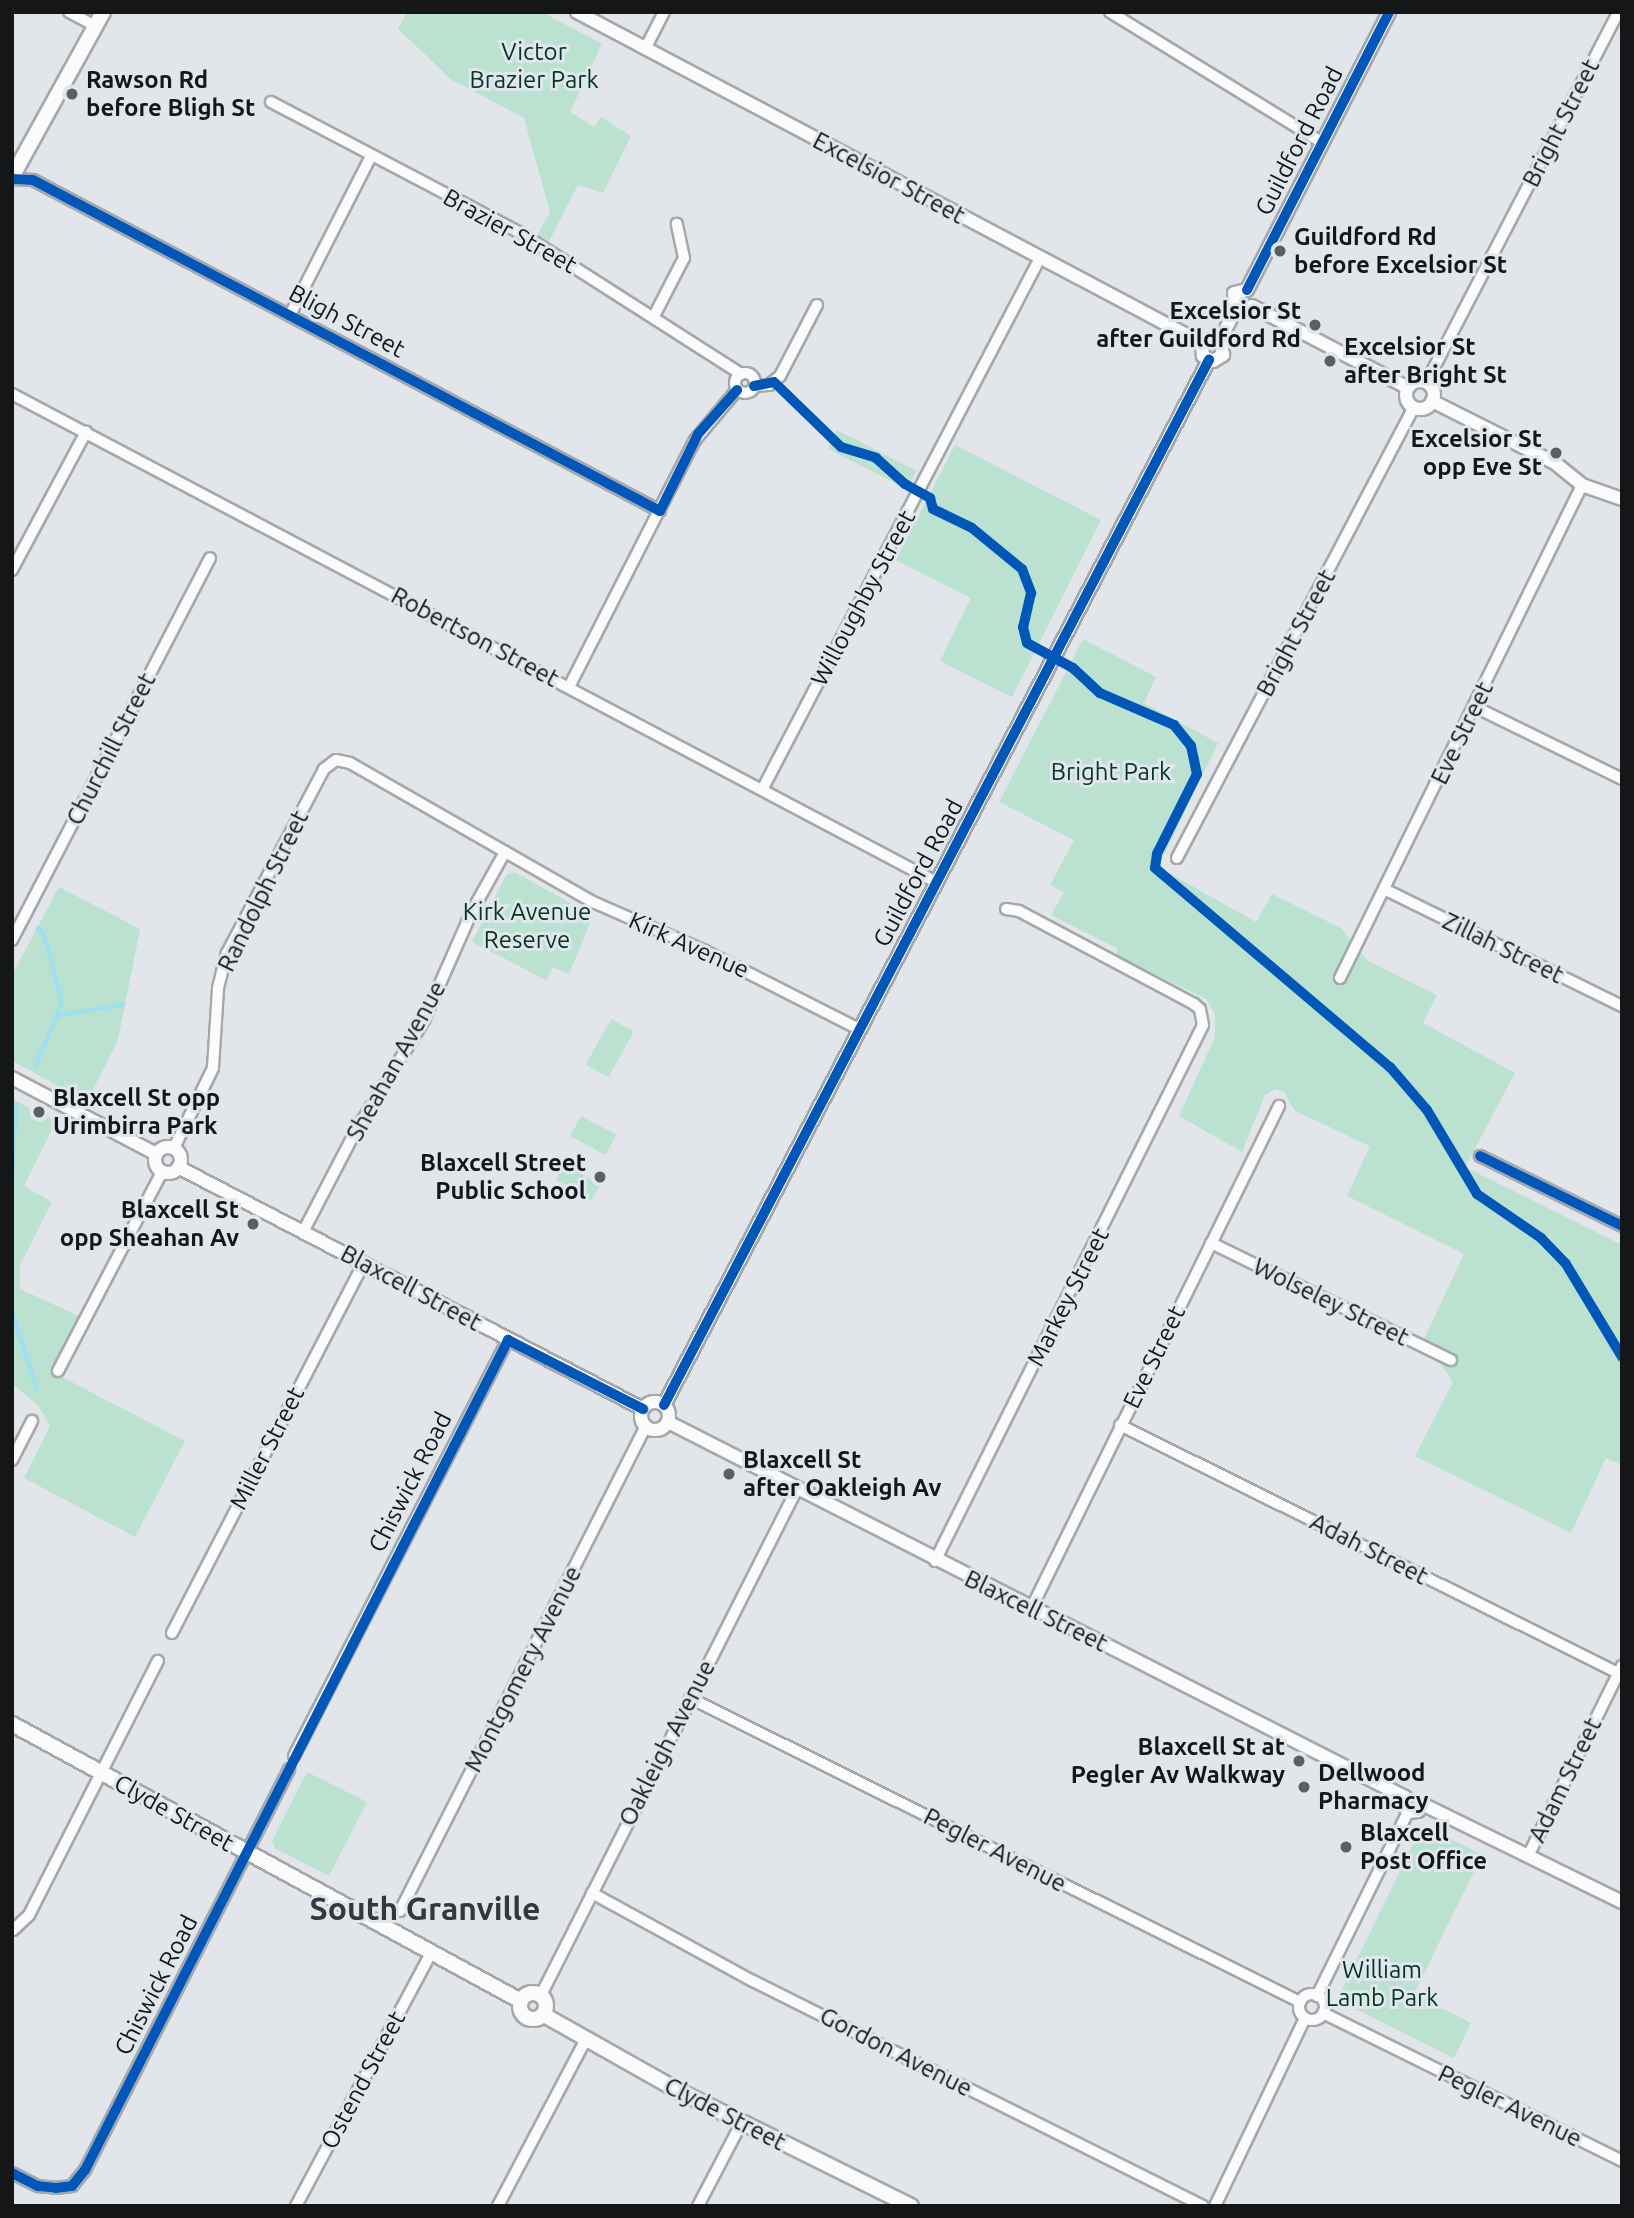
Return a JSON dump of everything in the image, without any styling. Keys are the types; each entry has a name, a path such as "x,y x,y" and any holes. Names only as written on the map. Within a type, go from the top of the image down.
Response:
{"main road":[{"path":"12,178 103,12"},
{"name":"Clyde Street","path":"12,1724 430,1955 521,2001"},
{"path":"532,1993 541,1995 547,2007 544,2015 528,2019 522,2013 521,2001 532,1993"},
{"name":"Clyde Street","path":"544,2015 585,2041 904,2204"}],"street":[{"path":"69,12 95,26"},
{"name":"Excelsior Street","path":"577,12 1202,343"},
{"path":"645,49 664,12"},
{"path":"1110,12 1321,142"},
{"name":"Guildford Road","path":"1247,290 1389,12"},
{"name":"Bright Street","path":"1426,383 1618,12"},
{"name":"Brazier Street","path":"271,102 522,234 654,316 740,374"},
{"path":"290,315 371,156"},
{"name":"Bligh Street","path":"12,178 33,180 660,511"},
{"path":"654,316 684,258 677,224"},
{"name":"Willoughby Street","path":"763,788 1040,258"},
{"path":"1220,340 1212,337 1202,343 1202,353 1209,360 1223,355 1220,340 1236,309 1234,293 1247,290 1253,296 1252,306"},
{"path":"737,390 748,393 754,386 769,385 780,376 817,305"},
{"path":"1252,306 1408,388"},
{"path":"1236,309 1243,311 1252,306"},
{"name":"Guildford Road","path":"664,1405 1209,360"},
{"path":"737,390 735,381 740,374 750,374 754,386"},
{"path":"1416,382 1426,383 1433,391 1432,401 1424,408 1414,407 1406,399 1408,388 1416,382"},
{"path":"569,687 698,434 737,390"},
{"name":"Robertson Street","path":"12,394 763,788 936,882"},
{"path":"1432,401 1555,463 1582,485 1622,499"},
{"name":"Bright Street","path":"1177,858 1414,407"},
{"path":"12,570 86,432"},
{"name":"Eve Street","path":"1340,978 1582,485"},
{"name":"Churchill Street","path":"12,940 210,558"},
{"path":"1475,707 1622,779"},
{"name":"Kirk Avenue","path":"336,760 350,763 593,902 716,956 859,1029"},
{"name":"Randolph Street","path":"174,1148 213,1068 218,988 227,953 324,769 336,760"},
{"name":"Sheahan Avenue","path":"303,1232 354,1134 424,1020 472,911 505,852"},
{"name":"Zillah Street","path":"1384,889 1622,1006"},
{"name":"Markey Street","path":"935,1561 1201,1034 1203,1017 1194,1004 1019,911 1006,909"},
{"path":"12,1078 156,1154"},
{"name":"Eve Street","path":"1031,1609 1279,1106"},
{"path":"58,1371 162,1172 178,1167 180,1155 174,1148 162,1148 156,1154 155,1164 162,1172"},
{"path":"1480,1156 1622,1226"},
{"name":"Blaxcell Street","path":"178,1167 643,1409"},
{"name":"Wolseley Street","path":"1211,1243 1451,1360"},
{"name":"Miller Street","path":"172,1633 363,1264"},
{"name":"Chiswick Road","path":"294,1756 508,1340"},
{"path":"650,1403 664,1405 668,1422 655,1430 646,1426 643,1409 650,1403"},
{"path":"12,1460 32,1421"},
{"name":"Blaxcell Street","path":"668,1422 796,1491 1405,1797"},
{"name":"Adah Street","path":"1121,1425 1620,1670"},
{"name":"Montgomery Avenue","path":"400,1911 646,1426"},
{"name":"Oakleigh Avenue","path":"541,1995 796,1491"},
{"path":"13,1930 29,1915 158,1661"},
{"name":"Adam Street","path":"1528,1856 1620,1670"},
{"name":"Pegler Avenue","path":"690,1698 1300,2002"},
{"name":"Chiswick Road","path":"12,2173 38,2186 72,2186 85,2170 289,1769"},
{"path":"1408,1812 1403,1804 1405,1797 1416,1794 1422,1804 1622,1902"},
{"path":"1408,1812 1418,1811 1422,1804"},
{"path":"1305,2018 1314,2020 1324,2012 1317,1996 1408,1812"},
{"name":"Gordon Avenue","path":"592,1893 753,1981 1203,2206"},
{"name":"Ostend Street","path":"296,2206 430,1955"},
{"path":"1215,2206 1305,2018 1300,2002 1310,1994 1317,1996"},
{"name":"Pegler Avenue","path":"1324,2012 1622,2161"},
{"path":"498,2206 585,2041"},
{"path":"698,2206 742,2122"}],"green space":[{"name":"Victor Brazier Park","path":"407,12 542,12 602,44 570,112 594,127 601,117 631,136 603,193 578,185 549,241 537,235 550,212 524,118 452,80 398,29"},
{"path":"837,430 916,470 907,489 827,449"},
{"path":"955,445 1101,520 1012,697 940,661 971,598 896,560"},
{"name":"Bright Park","path":"1083,639 1156,677 1144,703 1218,743 1158,867 1256,922 1272,894 1341,928 1368,961 1437,995 1423,1023 1515,1073 1465,1167 1622,1245 1622,1465 1606,1458 1571,1533 1415,1456 1453,1382 1424,1339 1464,1254 1347,1196 1370,1146 1295,1111 1284,1092 1275,1089 1265,1095 1242,1152 1179,1116 1215,1037 1215,1014 1206,999 1116,955 1118,949 1051,915 1064,892 1050,885 1074,840 999,802"},
{"name":"Kirk Avenue Reserve","path":"515,872 593,916 569,974 553,967 546,980 472,942 506,875"},
{"path":"59,887 140,929 118,1040 87,1101 12,1061 12,975"},
{"path":"611,1019 634,1032 609,1077 586,1064"},
{"path":"12,1099 56,1121 24,1186 52,1202 20,1265 20,1289 81,1317 54,1373 185,1441 135,1537 24,1478 50,1426 39,1407 12,1383"},
{"path":"581,1116 616,1135 606,1155 570,1136"},
{"path":"565,1164 600,1185 591,1201 556,1179"},
{"path":"307,1772 367,1802 329,1876 275,1848 272,1841"},
{"name":"William Lamb Park","path":"1423,1824 1482,1855 1414,1994 1471,2023 1454,2058 1337,2000"}],"waterway":[{"path":"35,1068 62,1003 44,934 38,929"},
{"path":"61,1015 123,1005"},
{"path":"12,1182 16,1105"},
{"path":"12,1311 37,1389"}],"cycle path":[{"path":"1247,290 1389,12"},
{"path":"12,179 33,180 660,511 698,434 737,390"},
{"path":"664,1405 1209,360"},
{"path":"754,386 774,382 841,447 876,458 905,484 930,498 933,509 972,528 1022,569 1031,593 1023,627 1027,643 1073,668 1100,693 1174,725 1191,746 1197,774 1157,854 1155,868 1390,1067 1427,1110 1477,1194 1541,1238 1566,1264 1622,1357"},
{"path":"1480,1156 1622,1226"},
{"path":"12,2173 38,2186 56,2188 72,2186 85,2170 508,1340 643,1409"}],"place":[{"name":"Rawson Rd before Bligh St","path":"72,94"},
{"name":"Guildford Rd before Excelsior St","path":"1280,251"},
{"name":"Excelsior St after Guildford Rd","path":"1315,325"},
{"name":"Excelsior St after Bright St","path":"1330,361"},
{"name":"Excelsior St opp Eve St","path":"1556,453"},
{"name":"Blaxcell St opp Urimbirra Park","path":"39,1112"},
{"name":"Blaxcell Street Public School","path":"600,1177"},
{"name":"Blaxcell St opp Sheahan Av","path":"253,1224"},
{"name":"Blaxcell St after Oakleigh Av","path":"729,1474"},
{"name":"Blaxcell St at Pegler Av Walkway","path":"1299,1761"},
{"name":"Dellwood Pharmacy","path":"1304,1787"},
{"name":"Blaxcell Post Office","path":"1346,1847"}],"district":[{"name":"South Granville","path":"425,1908"}]}
